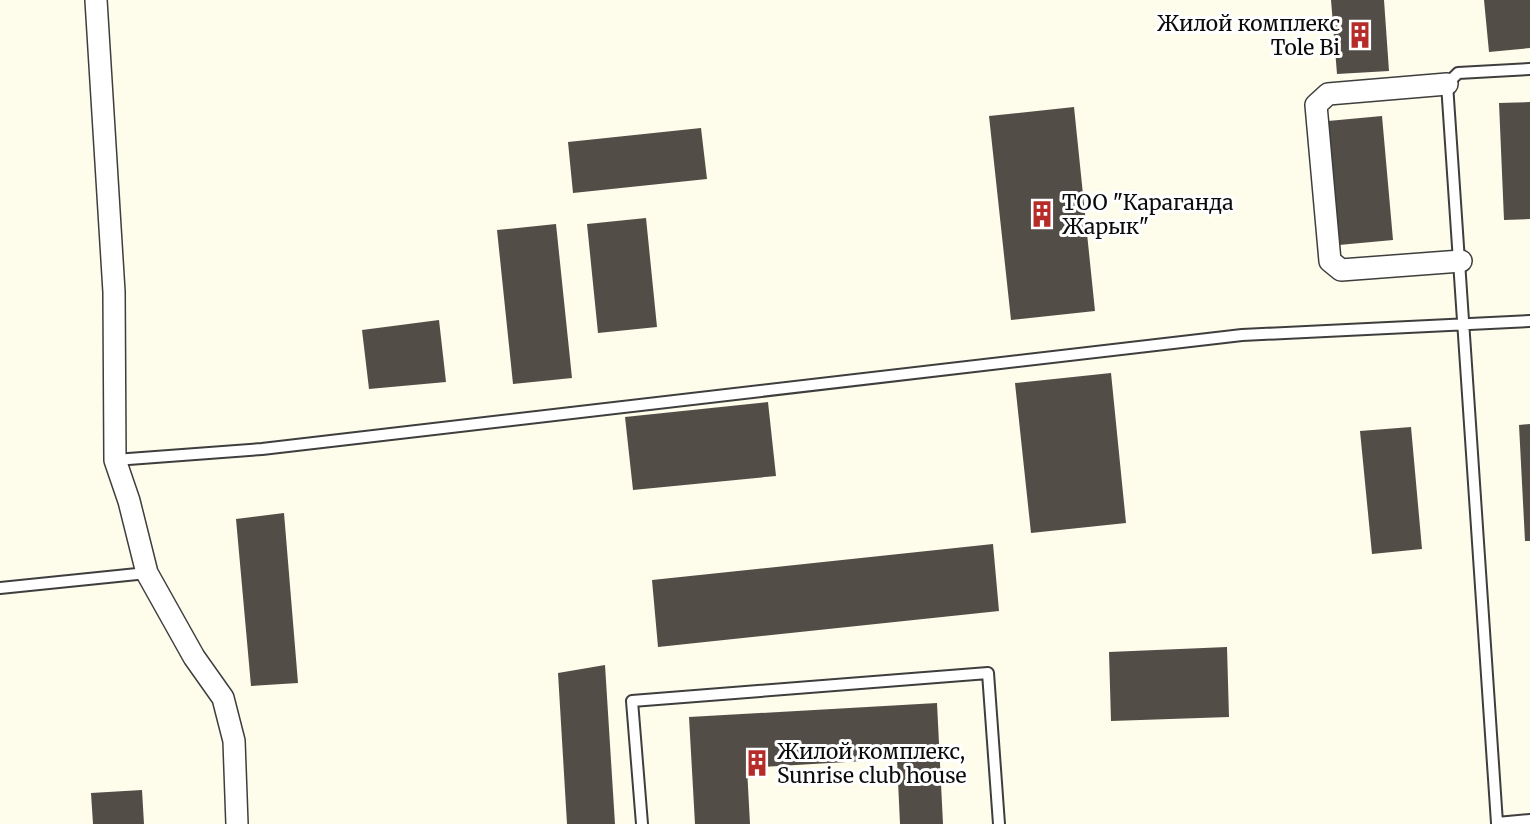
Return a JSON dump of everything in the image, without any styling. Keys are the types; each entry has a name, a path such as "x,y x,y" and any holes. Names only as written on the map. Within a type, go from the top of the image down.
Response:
{"street":[{"path":"96,0 114,292 115,460 129,501 147,573 194,657 223,698 234,741 237,824"},
{"path":"1448,84 1328,94 1316,105 1330,261 1341,270 1461,261"}],"lane":[{"path":"1530,69 1458,73 1448,84 1497,823 1530,820"},
{"path":"115,460 262,449 1242,335 1530,321"},
{"path":"0,588 147,573"},
{"path":"642,824 632,701 988,673 999,824"}],"building":[{"name":"Жилой комплекс Tole Bi","path":"1331,0 1384,0 1389,71 1337,74"},
{"path":"1484,0 1530,0 1530,48 1489,52"},
{"path":"1530,102 1530,219 1504,220 1499,103"},
{"name":"ТОО \"Караганда Жарык\"","path":"1074,107 1095,311 1011,320 989,116"},
{"path":"1382,116 1393,240 1339,245 1328,121"},
{"path":"701,128 707,179 573,193 568,142"},
{"path":"646,218 657,327 598,333 587,224"},
{"path":"556,224 572,378 513,384 497,230"},
{"path":"439,320 446,382 369,389 362,330"},
{"path":"1111,373 1126,523 1031,533 1015,383"},
{"path":"768,402 776,476 633,490 625,417"},
{"path":"1530,424 1530,541 1525,541 1519,425"},
{"path":"1411,427 1422,549 1372,554 1360,431"},
{"path":"284,513 298,683 251,686 236,519"},
{"path":"993,544 999,611 658,647 652,580"},
{"path":"1227,647 1229,717 1111,721 1109,652"},
{"path":"605,665 615,824 567,824 558,673"},
{"name":"Жилой комплекс, Sunrise club house","path":"937,703 943,824 900,824 897,759 747,768 750,824 695,824 689,717"},
{"path":"142,790 144,824 93,824 91,793"}],"place":[{"name":"Жилой комплекс Tole Bi","path":"1360,35"},
{"name":"ТОО \"Караганда Жарык\"","path":"1042,214"},
{"name":"Жилой комплекс, Sunrise club house","path":"757,763"}]}
